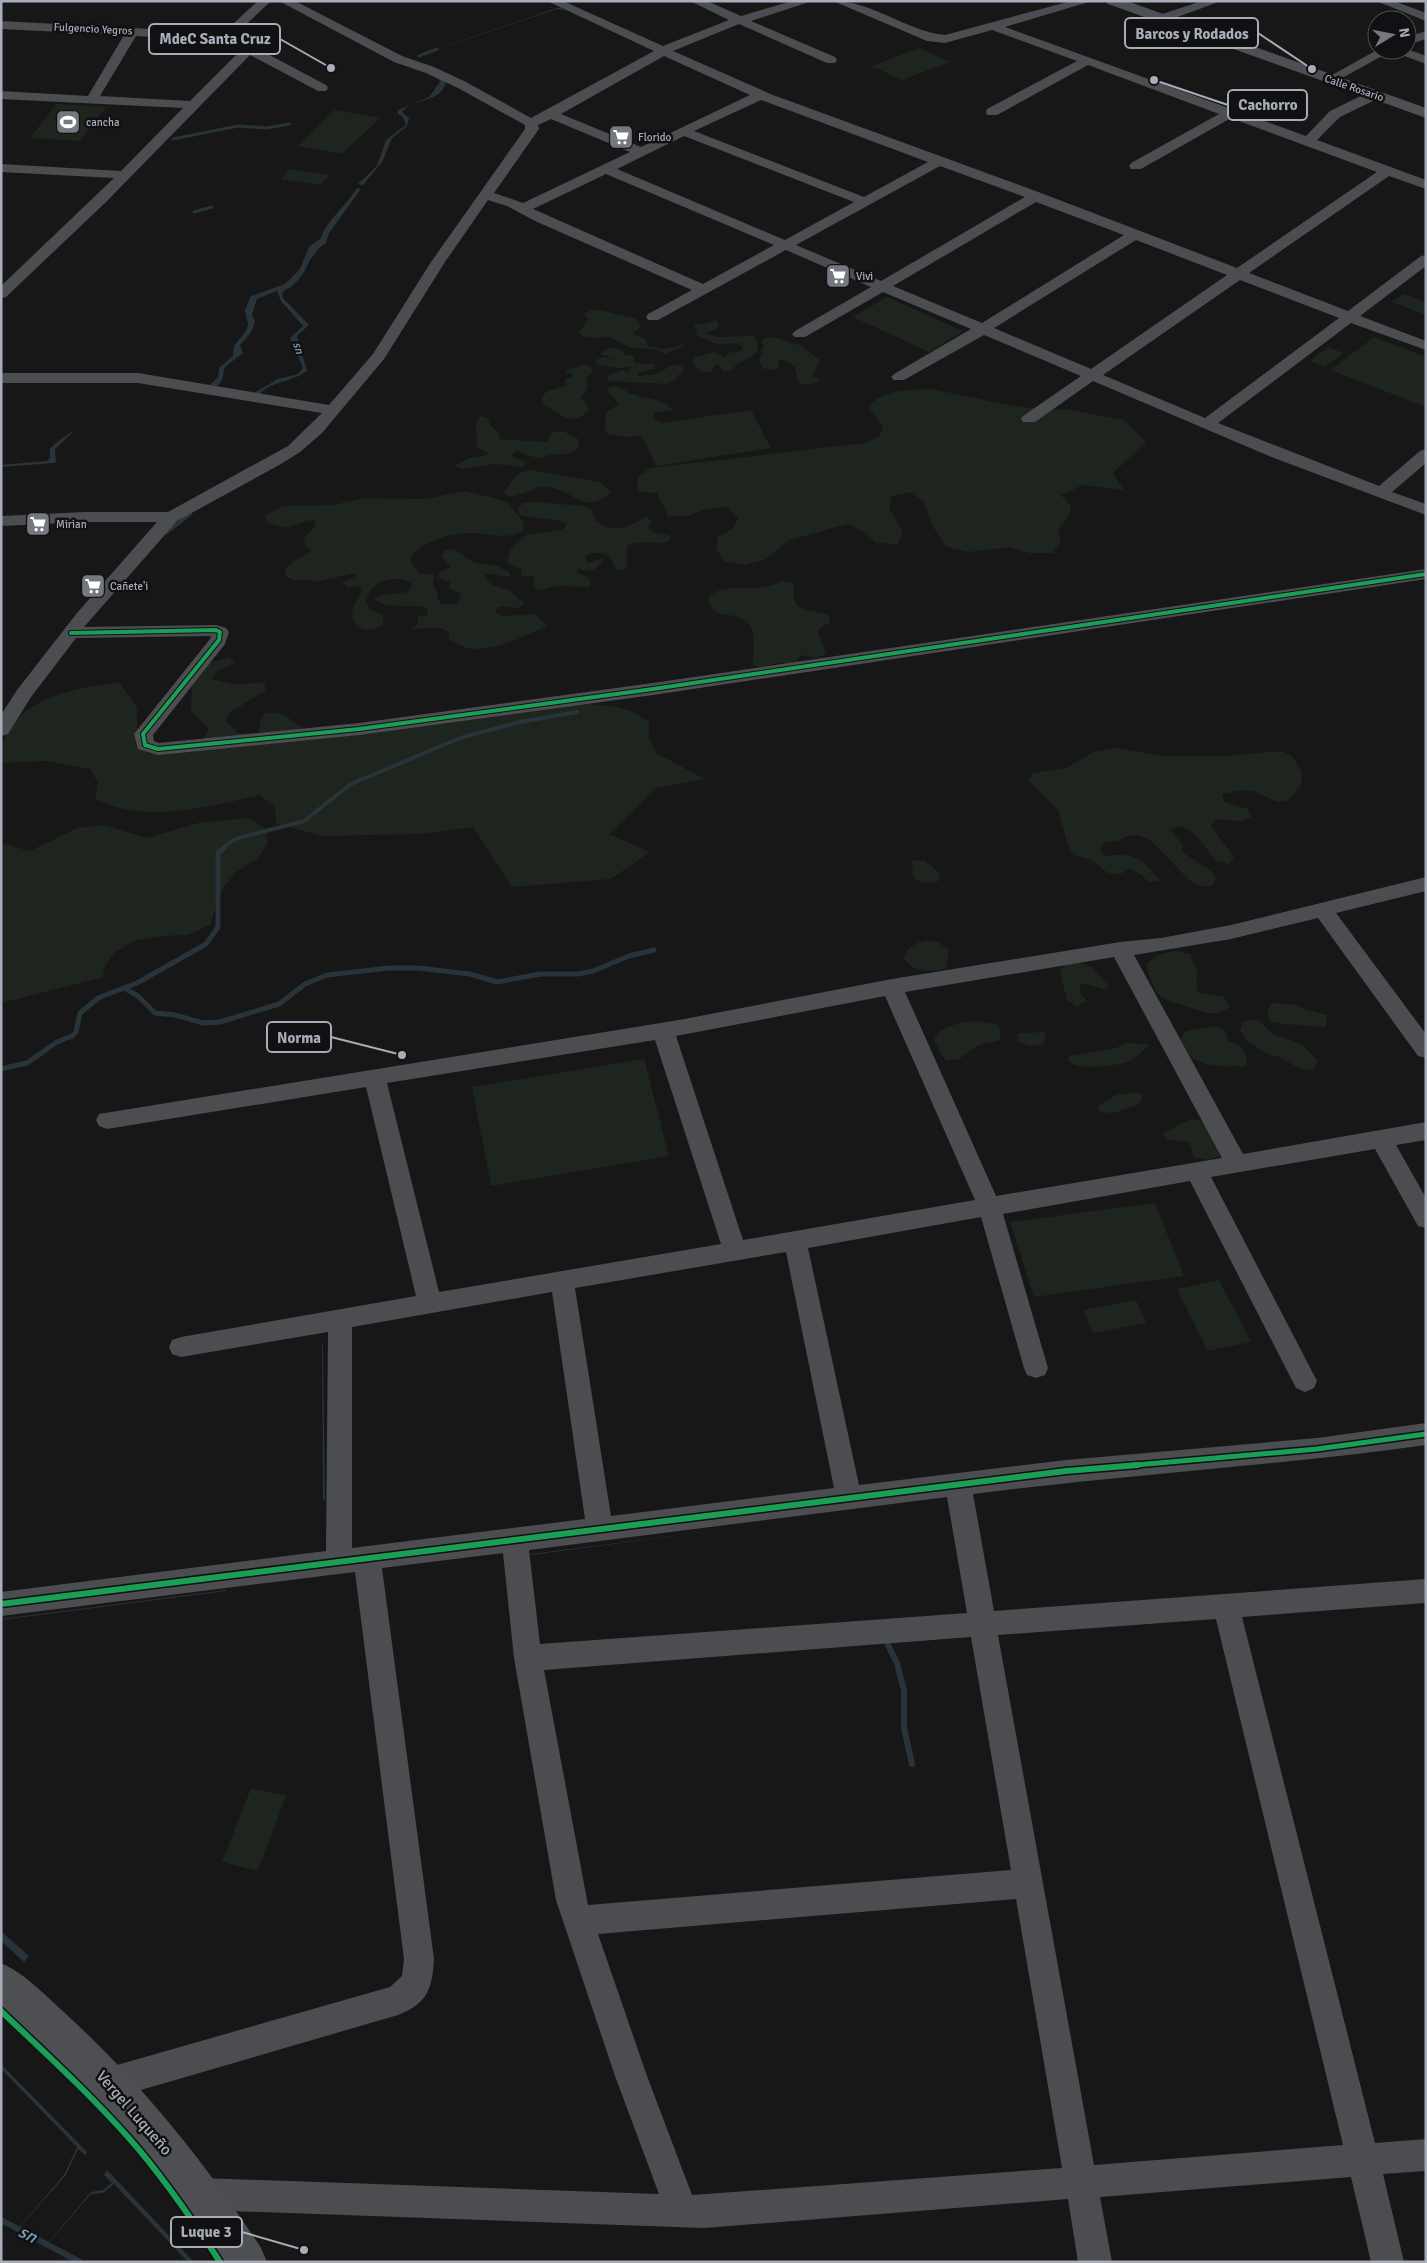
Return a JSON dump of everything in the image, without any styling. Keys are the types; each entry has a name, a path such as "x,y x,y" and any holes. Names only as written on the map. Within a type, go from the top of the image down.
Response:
{"main road":[{"name":"Calle Rosario","path":"1113,1 1329,80 1426,113"},
{"name":"Vergel Luqueño","path":"1,1982 64,2037 110,2083 202,2194 247,2262"}],"street":[{"path":"226,37 265,1"},
{"path":"285,1 398,59 430,70 462,85 531,123"},
{"path":"696,1 831,60"},
{"path":"531,123 551,114 661,52 738,19 806,1"},
{"path":"839,1 938,39 955,38 1086,1"},
{"path":"1160,19 1215,1"},
{"path":"1382,1 1426,17"},
{"path":"558,4 760,95 938,162 1036,196 1426,346"},
{"name":"Fulgencio Yegros","path":"1,25 226,37 322,88"},
{"path":"995,27 1426,186"},
{"path":"94,98 133,31"},
{"path":"1,294 124,175 248,50"},
{"path":"1329,80 1367,60"},
{"path":"992,112 1086,61"},
{"path":"1,95 94,98 192,105"},
{"path":"524,208 760,95"},
{"path":"1308,142 1335,114 1374,95"},
{"path":"1136,166 1230,113"},
{"path":"551,114 641,152"},
{"path":"1,730 24,694 71,633 171,516 294,449 316,430 379,356 438,262 532,129 531,123"},
{"path":"684,132 866,202"},
{"path":"653,317 938,162"},
{"path":"1,168 124,175"},
{"path":"606,169 1207,424 1381,494 1426,510"},
{"path":"1030,419 1387,171"},
{"path":"485,195 500,198 524,208 540,218 705,290"},
{"path":"800,334 1036,196"},
{"path":"899,377 983,329 1135,234"},
{"path":"1207,424 1426,259"},
{"path":"1,378 129,378 333,410"},
{"path":"1381,494 1426,454"},
{"path":"2,524 85,517 171,516"},
{"path":"71,633 216,630 220,632 219,640 143,734 145,745 158,749 359,729 653,688 1426,574"},
{"path":"1,696 24,694"},
{"path":"107,1120 662,1030 892,987 1120,949 1162,945 1231,932 1426,884"},
{"path":"1322,909 1426,1050"},
{"path":"1120,949 1237,1164"},
{"path":"892,987 989,1206 1036,1368"},
{"path":"662,1030 735,1250"},
{"path":"375,1078 430,1304"},
{"path":"181,1347 1426,1131"},
{"path":"1380,1139 1426,1219"},
{"path":"1196,1170 1305,1381"},
{"path":"795,1240 850,1498"},
{"path":"562,1280 600,1530"},
{"path":"110,2083 398,2000 417,1984 420,1959 353,1561 340,1319"},
{"path":"1,1604 515,1541 1066,1470 1317,1449 1426,1434"},
{"path":"958,1485 1094,2262"},
{"path":"515,1541 528,1658 571,1900 631,2076 682,2212"},
{"path":"528,1658 1426,1591"},
{"path":"1226,1606 1388,2262"},
{"path":"578,1921 1028,1883"},
{"path":"202,2194 704,2212 1426,2155"}],"shaded area":[{"path":"920,48 950,62 902,80 871,66"},
{"name":"cancha","path":"56,104 106,107 80,141 30,138"},
{"path":"335,110 380,118 342,154 298,146"},
{"path":"290,169 330,175 320,185 280,179"},
{"path":"1404,294 1426,302 1426,315 1392,302"},
{"path":"887,297 963,331 929,352 853,317"},
{"path":"591,310 600,310 637,319 641,326 632,334 646,339 648,346 665,349 684,346 666,354 654,349 631,348 609,337 595,338 582,336 579,332 588,320 584,314"},
{"path":"716,320 719,324 716,329 705,333 717,337 753,336 758,343 758,350 731,371 722,371 719,364 715,365 711,372 701,372 692,362 694,357 715,352 724,357 728,353 741,351 743,347 737,343 719,345 694,334 698,330 694,326 695,323 704,324"},
{"path":"774,337 802,346 820,360 813,375 821,381 808,385 799,383 795,367 782,359 778,361 779,368 771,370 762,368 759,360 762,355 761,350 764,347 761,342 765,338"},
{"path":"1374,337 1426,357 1426,407 1331,370"},
{"path":"615,347 622,350 625,355 634,356 633,363 656,364 653,369 637,373 639,376 658,374 670,366 680,365 684,369 674,380 667,384 610,381 607,379 609,375 623,370 628,373 630,367 616,368 598,365 595,360 603,357 615,359 601,354 606,349"},
{"path":"1328,347 1343,353 1325,367 1310,361"},
{"path":"586,364 593,371 586,378 588,388 581,397 589,409 583,415 572,419 560,415 543,404 542,397 546,392 567,385 565,380 574,375 566,372 566,370"},
{"path":"613,386 640,397 660,401 669,406 673,410 655,413 653,417 661,423 751,410 771,448 656,466 642,436 627,437 608,434 605,429 606,412 619,404 606,389"},
{"path":"932,389 1009,405 1047,410 1065,409 1124,420 1146,442 1113,473 1124,490 1083,485 1061,495 1071,506 1068,518 1058,529 1061,542 1053,553 1029,553 1010,547 969,552 946,547 932,525 924,502 911,492 892,496 889,508 903,531 898,544 876,543 865,532 848,524 789,540 764,560 744,565 724,561 716,549 718,537 733,528 738,518 727,507 706,509 689,516 668,516 657,493 637,492 638,477 650,468 865,443 880,436 883,426 868,407 875,401 882,396 897,391"},
{"path":"481,416 490,419 489,424 499,433 499,439 546,442 553,432 563,431 578,439 578,449 570,453 539,458 516,451 511,456 527,462 524,467 494,464 463,469 454,466 469,458 488,455 485,451 477,448 476,421"},
{"path":"531,470 600,482 611,492 602,499 585,502 546,487 536,488 509,497 504,492 519,474"},
{"path":"465,491 502,500 509,504 522,520 524,526 522,532 509,536 463,533 447,536 430,542 416,551 411,557 412,564 420,574 431,574 434,576 433,585 440,602 443,604 457,603 461,597 458,592 449,588 450,582 437,577 441,571 451,568 441,555 446,550 456,551 478,563 504,569 510,573 510,576 486,574 485,577 491,584 506,589 525,602 519,608 499,606 495,612 502,616 534,614 547,625 520,638 486,648 467,648 449,640 449,633 443,628 411,629 418,624 418,617 428,615 427,608 385,605 374,599 382,595 408,592 412,586 411,583 404,580 389,579 382,581 371,590 366,603 370,609 382,615 384,622 375,629 365,630 360,628 353,620 352,614 353,607 362,588 359,586 348,587 343,582 356,576 355,573 319,581 293,580 285,576 291,563 311,550 305,546 304,538 315,527 314,521 309,520 286,528 268,523 265,516 282,506 333,505 364,498 425,499"},
{"path":"534,502 585,506 592,510 596,521 615,529 633,524 646,517 653,522 647,527 652,532 671,536 668,542 638,542 628,545 626,569 616,570 610,557 603,553 593,553 585,557 588,563 602,558 604,560 593,571 578,569 577,572 589,578 591,584 588,587 557,586 538,591 533,585 534,576 524,577 521,574 522,570 507,562 511,549 526,535 563,529 566,526 565,523 559,521 520,515 518,509 523,503"},
{"path":"783,581 793,583 794,598 799,606 830,617 830,623 821,627 818,633 826,654 816,658 800,655 795,662 789,664 778,663 762,669 752,665 754,639 750,626 741,618 714,611 708,601 709,597 715,592 733,588 764,587"},
{"path":"228,657 236,662 216,672 212,679 231,684 265,683 265,691 229,713 226,721 238,733 259,734 260,720 265,713 270,712 282,714 299,726 314,732 543,700 612,706 634,712 649,722 649,737 656,753 705,779 657,788 609,834 650,852 611,879 512,887 473,827 423,834 322,836 276,823 275,807 260,795 177,811 135,811 95,799 98,783 90,769 47,761 1,763 4,742 13,725 26,712 42,702 61,694 119,682 137,708 137,737 154,748 201,743 209,729 191,711 192,676 207,664"},
{"path":"1116,748 1164,756 1223,756 1282,751 1293,757 1301,771 1302,779 1300,787 1288,800 1277,802 1256,792 1243,790 1222,794 1224,802 1248,809 1251,817 1240,821 1216,819 1211,826 1234,857 1229,864 1216,861 1197,836 1187,829 1180,826 1170,830 1183,845 1182,852 1211,871 1216,878 1212,886 1200,886 1188,879 1150,840 1139,835 1127,836 1118,841 1106,842 1100,848 1104,856 1123,855 1142,861 1161,881 1148,882 1141,874 1130,869 1120,874 1108,873 1090,859 1077,856 1069,849 1058,810 1028,780 1033,773 1067,768 1093,752"},
{"path":"248,818 265,828 268,843 257,859 236,872 222,890 210,925 188,935 136,940 114,953 103,970 104,977 1,1003 1,843 30,851 77,828 103,825 147,838 198,823"},
{"path":"924,860 941,874 937,882 924,883 913,878 912,861"},
{"path":"927,940 940,943 949,951 946,969 923,971 913,967 904,958 912,946"},
{"path":"1176,951 1190,954 1198,973 1196,983 1198,993 1223,996 1230,1007 1220,1013 1207,1013 1166,1000 1156,993 1146,965 1160,955"},
{"path":"1077,962 1091,967 1109,984 1105,989 1081,983 1079,991 1086,1000 1077,1007 1067,1000 1060,972 1065,964"},
{"path":"1272,1003 1297,1005 1306,1010 1327,1015 1326,1027 1270,1021 1267,1011"},
{"path":"1256,1019 1275,1035 1302,1044 1318,1061 1313,1070 1300,1069 1280,1057 1267,1054 1247,1041 1240,1031 1243,1021"},
{"path":"977,1021 999,1025 1001,1037 998,1041 978,1045 959,1059 946,1061 934,1041 936,1036 940,1031 952,1025"},
{"path":"1212,1026 1225,1030 1228,1041 1243,1050 1247,1061 1246,1066 1216,1066 1199,1062 1192,1057 1181,1039 1186,1031"},
{"path":"1046,1032 1043,1044 1030,1046 1017,1042 1019,1033"},
{"path":"1127,1043 1149,1044 1136,1057 1121,1064 1088,1067 1068,1061 1069,1056 1116,1048"},
{"path":"644,1059 669,1156 491,1186 472,1087"},
{"path":"1137,1092 1143,1097 1138,1105 1113,1113 1099,1112 1097,1107 1116,1095"},
{"path":"1190,1119 1205,1122 1217,1131 1220,1156 1207,1160 1194,1157 1189,1142 1166,1139 1163,1134"},
{"path":"1155,1203 1184,1276 1034,1297 1010,1222"},
{"path":"1219,1280 1251,1342 1208,1351 1177,1289"},
{"path":"1136,1300 1146,1323 1093,1333 1083,1310"},
{"path":"251,1788 286,1796 258,1871 222,1862"},
{"path":"1,2008 84,2086 131,2136 168,2182 224,2262 216,2262 173,2199 126,2139 81,2091 1,2015"}],"water":[{"path":"557,8 561,8 624,38 565,10 557,9 410,58"},
{"path":"398,60 446,81 439,93 407,107 402,112 409,118 407,126 392,138 382,162 363,185 358,184 377,166 386,140 406,125 403,117 398,114 398,110 429,97 440,82 438,78"},
{"path":"357,188 361,189 329,233 326,243 311,254 304,272 291,287 282,293 283,298 309,325 297,336 307,371 269,387 260,394 254,393 278,379 298,374 303,368 290,338 303,326 281,301 277,291 257,299 252,315 255,321 253,328 240,345 243,353 225,367 222,380 216,387 209,386 218,377 219,368 233,356 234,346 246,331 248,324 245,310 251,296 285,284 300,269 309,247 321,238 331,220"},
{"path":"74,431 55,449 56,462 54,463 1,467 1,465 47,461 50,458 51,447"},
{"path":"322,1345 325,1499 323,1500"},
{"path":"727,1529 523,1556 523,1555"},
{"path":"226,1591 1,1620 1,1619"},
{"path":"1,1931 29,1956 24,1962 1,1941"},
{"path":"1,2064 87,2152 85,2155 78,2149 66,2175 1,2248 64,2175 77,2147 1,2069"},
{"path":"107,2170 194,2262 188,2262 114,2184 103,2193 91,2194 32,2262 91,2192 103,2190 112,2183 104,2175"}],"waterway":[{"path":"419,56 437,49"},
{"path":"173,139 238,126 267,128 289,124"},
{"path":"194,212 212,207"},
{"path":"306,263 320,244"},
{"path":"167,532 190,514"},
{"path":"223,848 235,839 304,821 351,784 460,738 520,722 577,712"},
{"path":"124,988 137,983 206,944 218,927 218,853 225,847"},
{"path":"124,988 138,996 155,1013 175,1015 203,1023 220,1022 279,1004 305,984 327,975 389,968 418,968 470,974 497,982 540,974 578,974 593,971 629,956 654,950"},
{"path":"1,1069 27,1063 57,1042 72,1036 76,1032 80,1013 98,998 124,988"},
{"path":"888,1645 897,1663 904,1691 904,1728 912,1764"},
{"name":"sn","path":"1,2220 80,2262"}],"cycle path":[{"path":"71,633 216,630 220,632 219,640 143,734 145,745 158,749 359,729 653,689 1426,574"},
{"path":"1,1604 1066,1471 1317,1449 1426,1434"},
{"path":"1,2011 83,2089 129,2138 176,2198 220,2262"}],"place":[{"name":"MdeC Santa Cruz","path":"331,68"},
{"name":"Barcos y Rodados","path":"1312,69"},
{"name":"Cachorro","path":"1154,80"},
{"name":"cancha","path":"68,122"},
{"name":"Florido","path":"621,137"},
{"name":"Vivi","path":"838,276"},
{"name":"Mirian","path":"38,524"},
{"name":"Cañete'i","path":"93,586"},
{"name":"Norma","path":"402,1055"},
{"name":"Luque 3","path":"304,2250"}]}
